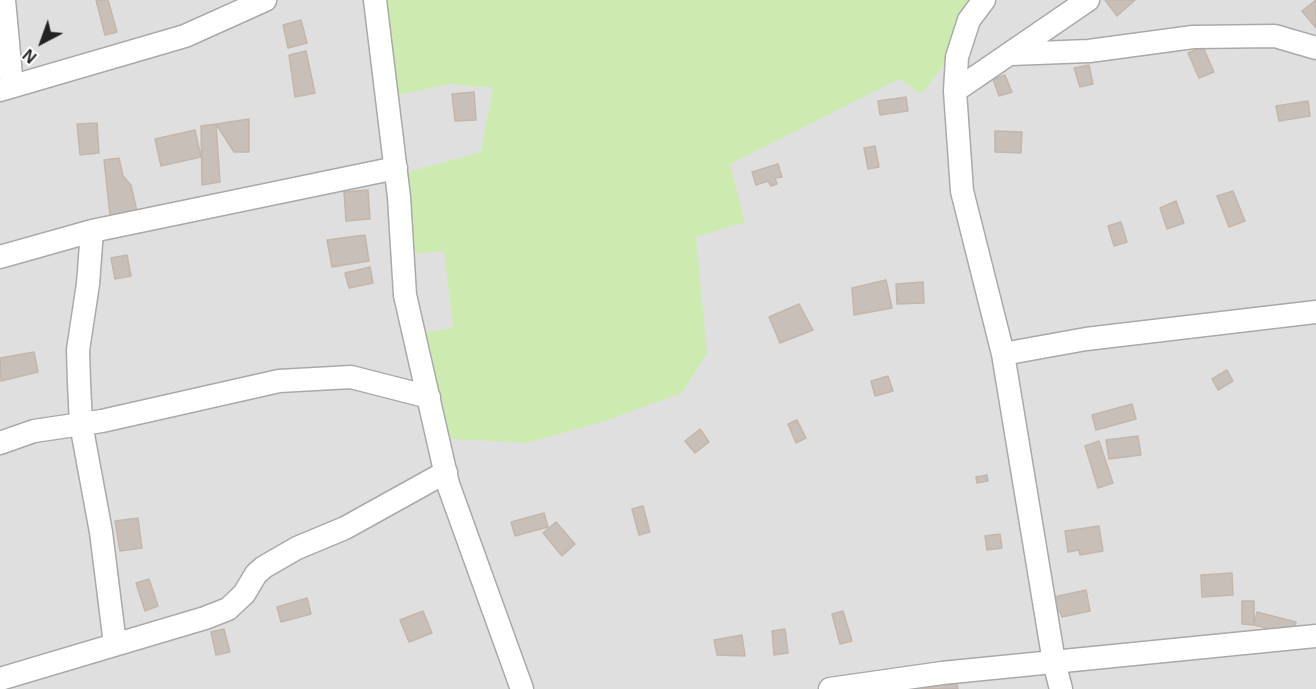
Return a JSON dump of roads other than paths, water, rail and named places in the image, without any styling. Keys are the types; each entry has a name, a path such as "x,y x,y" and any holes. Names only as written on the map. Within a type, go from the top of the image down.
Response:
{"street":[{"path":"4,0 6,88 185,36 265,0"},
{"path":"375,0 396,168 405,295 446,472 522,689"},
{"path":"984,0 969,20 960,48 955,91 962,191 1003,354 1054,662 1061,689"},
{"path":"955,91 1088,0"},
{"path":"1011,54 1089,51 1192,37 1275,36 1316,48"},
{"path":"0,257 92,231 396,168"},
{"path":"92,231 88,284 78,350 81,424 101,532 115,644"},
{"path":"1003,354 1086,339 1316,312"},
{"path":"0,443 34,431 81,424 279,381 316,377 351,378 429,397"},
{"path":"0,679 228,609 244,594 256,574 264,567 297,548 345,528 446,472"},
{"path":"830,689 942,673 1316,636"}]}
